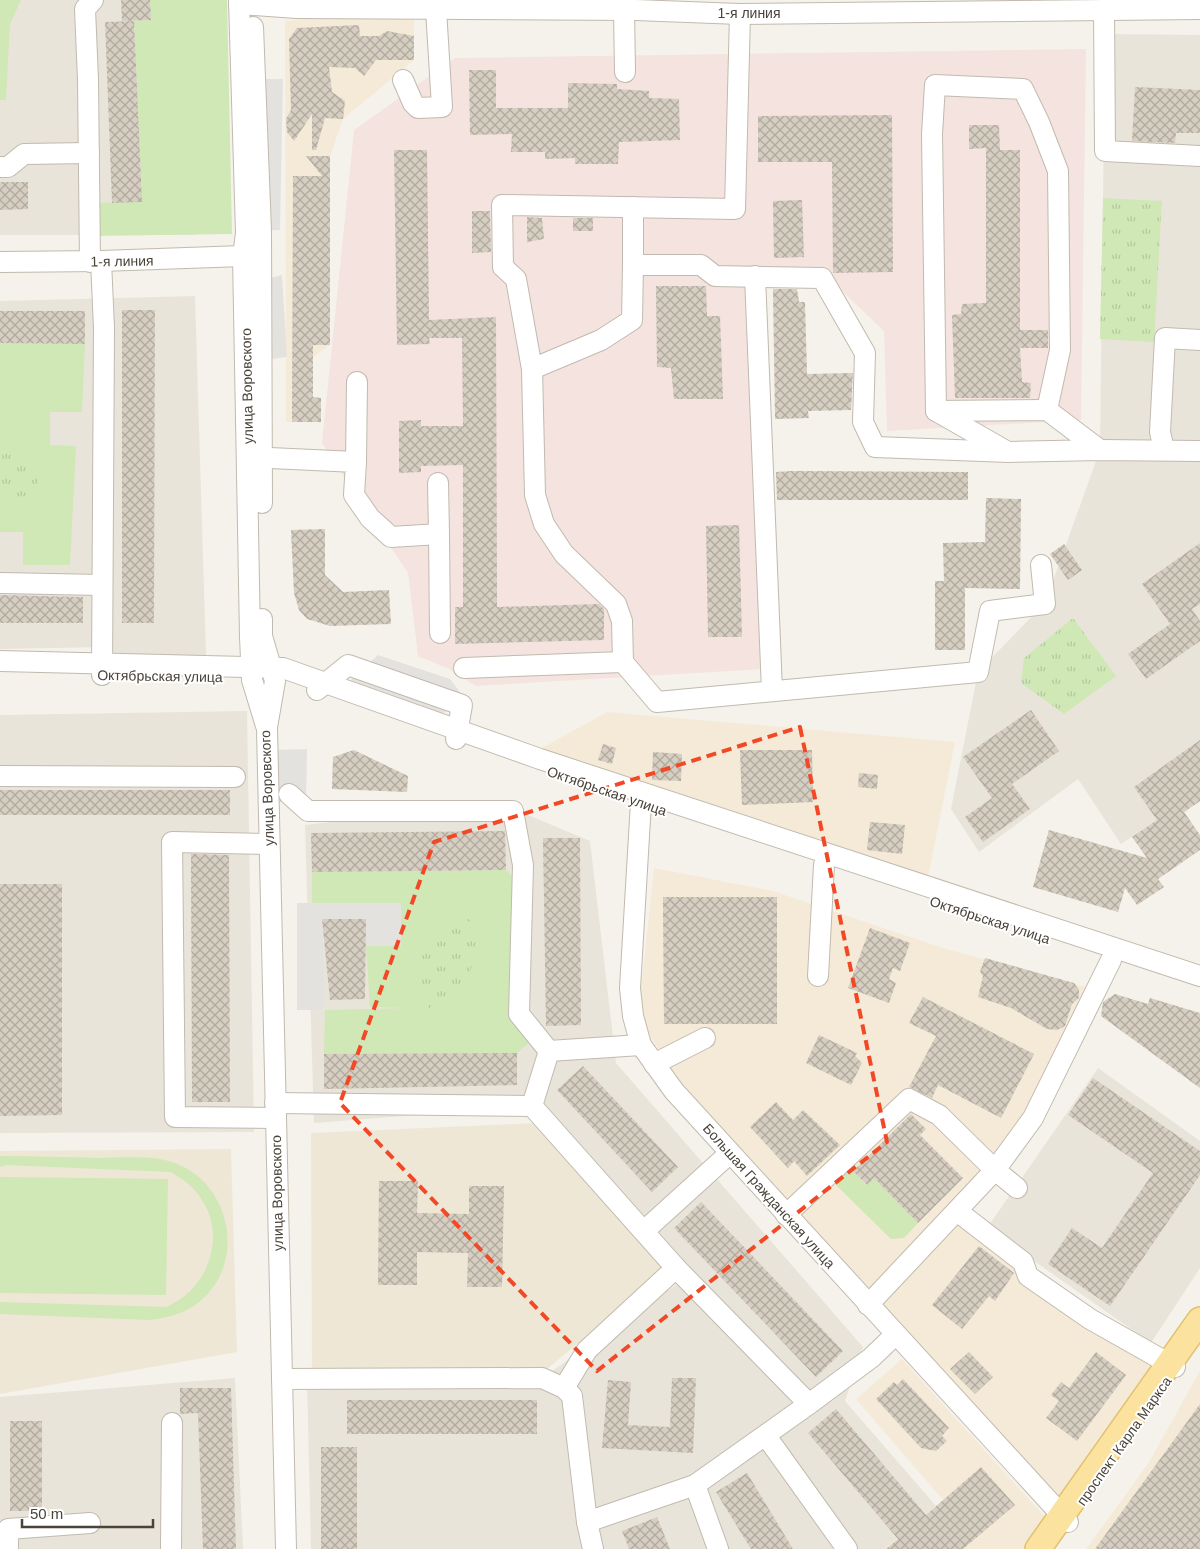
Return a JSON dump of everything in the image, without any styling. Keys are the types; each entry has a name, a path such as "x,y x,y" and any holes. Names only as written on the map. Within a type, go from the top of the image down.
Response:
{"main road":[{"path":"1172,1365 1200,1320"},
{"name":"проспект Карла Маркса","path":"1046,1549 1172,1365 1200,1331"},
{"path":"1038,1549 1065,1519"}],"street":[{"path":"0,661 102,669 104,328 96,262 89,153 85,9 93,0"},
{"path":"246,2 261,231 255,457 356,462"},
{"name":"1-я линия","path":"246,2 297,8 631,7 740,14 1072,5 1104,9 1200,10"},
{"name":"улица Воровского","path":"246,2 246,233 244,256 267,729 286,1549"},
{"path":"625,72 631,7"},
{"path":"403,80 413,103 418,108 442,107 436,8"},
{"path":"1104,9 1105,151 1200,156"},
{"path":"740,14 735,209 502,205 503,267 516,278 523,306 532,369 535,495 542,517 564,554 616,604 622,621 623,662 657,702 978,672 990,611 1045,604 1041,565"},
{"path":"936,411 932,134 934,85 1023,89 1039,122 1058,171 1060,350 1046,410"},
{"path":"0,167 8,167 24,154 89,153"},
{"path":"532,369 601,340 632,320 634,265 633,207"},
{"name":"1-я линия","path":"0,262 96,262 244,256"},
{"path":"634,265 701,265 715,276 822,278 865,353 863,422 875,448 1009,452 1100,450 1200,451"},
{"path":"755,276 772,691"},
{"path":"1164,450 1160,432 1166,338 1200,340"},
{"path":"356,382 354,495 370,518 391,536 439,534"},
{"path":"936,411 1046,410 1100,450"},
{"path":"936,411 1009,452"},
{"path":"438,483 440,633"},
{"path":"0,584 102,584"},
{"path":"464,668 623,662"},
{"path":"320,687 348,665 462,705 457,735 597,778 1200,976"},
{"name":"Октябрьская улица","path":"0,674 102,669 213,675 263,674 320,687 641,802 824,865 1111,960 1200,986"},
{"path":"0,776 235,777"},
{"path":"289,794 308,811 513,811 523,865 519,1014 549,1051"},
{"name":"Большая Гражданская улица","path":"641,802 630,988 633,1016 641,1045 674,1091 1065,1519"},
{"path":"269,844 172,842 175,1117 275,1111 532,1106 676,1268 809,1404"},
{"path":"818,976 824,865"},
{"path":"868,1305 995,1170 1033,1118 1092,1019 1111,960"},
{"path":"654,1064 705,1038"},
{"path":"549,1051 641,1045"},
{"path":"532,1106 549,1051"},
{"path":"786,1215 908,1098 939,1115 995,1170 1017,1188"},
{"path":"644,1231 730,1153"},
{"path":"957,1211 1023,1262 1028,1276 1090,1319 1172,1365"},
{"path":"564,1388 587,1350 676,1268"},
{"path":"587,1522 695,1485 766,1436 871,1358 895,1335"},
{"path":"282,1379 542,1378 564,1388 572,1396 587,1522 593,1549"},
{"path":"171,1549 172,1423"},
{"path":"766,1436 847,1549"},
{"path":"695,1485 718,1549"},
{"path":"8,1549 8,1529 90,1523"}],"highlighted area":[{"path":"800,727 887,1142 597,1371 340,1103 434,842"}],"shaded area":[{"path":"0,0 186,0 194,235 0,235"},
{"path":"414,8 414,60 343,119 330,156 330,345 313,357 313,397 321,398 321,422 286,422 285,21"},
{"path":"1105,34 1200,35 1200,801 1162,828 1157,820 1121,844 1078,779 979,852 951,809 978,672 1045,603 1100,450"},
{"path":"1086,49 1081,420 887,431 884,331 841,290 766,286 782,668 476,686 449,669 418,656 408,573 322,443 354,130 455,58"},
{"path":"251,79 283,79 280,230 261,231"},
{"path":"282,275 287,357 255,361 246,284"},
{"path":"195,296 206,655 115,656 107,647 0,649 0,301"},
{"path":"378,655 450,679 460,692 454,708 436,716 350,681"},
{"path":"247,711 254,1132 0,1133 0,715"},
{"path":"607,712 955,742 927,882 533,753"},
{"path":"307,749 306,802 275,802 275,750"},
{"path":"497,802 590,841 616,1063 863,1347 845,1401 936,1506 886,1549 311,1549 307,1379 542,1378 686,1278 532,1106 314,1123 305,825"},
{"path":"654,868 773,891 943,948 1090,988 1028,1112 952,1205 1160,1369 1082,1485 1057,1498 689,1097 638,1016"},
{"path":"297,903 401,903 401,946 366,946 322,920 325,1000 322,1010 297,1010"},
{"path":"1098,1068 1200,1141 1200,1268 1151,1343 987,1228"},
{"path":"539,1123 665,1271 541,1374 312,1375 311,1133"},
{"path":"231,1149 237,1352 0,1394 0,1151"},
{"path":"902,1359 1045,1517 1023,1549 884,1549 943,1500 856,1399"},
{"path":"1200,1371 1200,1549 1086,1549 1148,1464"},
{"path":"235,1378 243,1549 0,1549 0,1397"}],"green space":[{"path":"0,0 21,0 10,24 6,100 0,100"},
{"path":"150,0 227,0 232,234 90,236 90,203 142,202 134,21 151,20"},
{"path":"1103,198 1162,201 1154,342 1100,339"},
{"path":"0,343 85,344 82,412 50,412 50,445 76,446 70,565 23,565 23,532 0,532"},
{"path":"0,441 38,461 36,499 22,499 0,484"},
{"path":"1073,618 1116,676 1064,714 1021,683 1024,658"},
{"path":"506,870 522,885 519,1014 537,1036 517,1053 324,1054 325,1010 408,1008 370,1007 366,946 401,946 401,903 312,903 312,872"},
{"path":"470,919 480,941 462,997 444,1012 429,1008 419,981 421,958 428,946 449,922"},
{"path":"0,1156 152,1158 182,1166 200,1178 213,1194 223,1212 227,1232 227,1252 222,1272 211,1290 195,1305 179,1314 161,1318 149,1320 0,1314 0,1302 166,1307 181,1299 203,1275 213,1244 208,1212 200,1197 191,1186 171,1172 7,1165 0,1167"},
{"path":"848,1165 866,1185 874,1178 918,1223 904,1238 891,1239 833,1182"},
{"path":"0,1177 168,1179 166,1295 0,1293"}],"building":[{"path":"121,0 150,0 151,20 122,21"},
{"path":"134,21 142,202 112,203 105,22"},
{"path":"359,25 360,36 379,36 387,31 414,36 414,60 376,60 364,76 355,68 329,67 332,92 345,101 343,119 325,118 316,150 312,150 312,114 294,141 287,132 286,119 291,110 289,39 297,28"},
{"path":"469,70 496,70 496,108 568,108 568,83 617,84 617,89 649,91 649,98 679,99 680,140 619,142 618,164 575,164 575,158 545,159 545,152 511,152 512,134 470,135"},
{"path":"1135,87 1200,90 1200,133 1176,133 1175,143 1132,141"},
{"path":"892,115 893,272 833,273 832,162 758,162 758,116"},
{"path":"969,125 999,125 1000,150 1020,150 1020,330 1048,330 1048,348 1020,348 1022,382 1031,383 1030,398 955,398 952,315 961,314 962,304 986,303 986,148 969,149"},
{"path":"394,150 427,150 429,320 496,317 497,607 599,604 604,609 604,640 455,644 455,607 463,607 463,465 421,466 421,472 399,473 399,421 421,420 421,426 463,426 462,338 429,338 430,344 397,345"},
{"path":"306,156 330,156 330,345 313,345 313,397 321,398 321,422 292,422 293,176 322,176"},
{"path":"0,182 28,182 28,209 0,210"},
{"path":"802,200 804,257 774,258 773,201"},
{"path":"472,211 490,211 491,252 472,253"},
{"path":"527,217 542,218 544,239 527,242"},
{"path":"573,218 593,218 593,231 573,231"},
{"path":"656,286 706,286 707,316 720,316 723,399 674,399 671,368 657,367"},
{"path":"773,289 797,289 799,302 805,302 807,374 853,373 851,410 808,411 809,418 775,419"},
{"path":"122,310 155,310 154,623 122,623"},
{"path":"0,311 85,311 85,344 0,343"},
{"path":"776,472 968,472 968,500 777,500"},
{"path":"986,498 1021,499 1020,589 965,588 965,650 935,650 935,581 944,581 943,543 985,542"},
{"path":"739,525 742,637 708,637 706,526"},
{"path":"325,529 325,575 343,592 389,590 391,624 330,626 307,619 299,610 294,593 291,530"},
{"path":"1200,543 1200,604 1192,609 1200,621 1200,641 1146,679 1128,654 1170,624 1142,584"},
{"path":"1064,544 1082,570 1068,580 1050,554"},
{"path":"0,595 83,597 83,623 0,623"},
{"path":"1031,710 1059,751 1012,784 1030,809 983,842 965,817 992,798 963,757"},
{"path":"1200,740 1200,801 1184,812 1200,835 1200,850 1158,879 1164,887 1137,905 1125,888 1118,912 1033,887 1049,830 1147,858 1132,837 1157,820 1134,787"},
{"path":"603,744 616,748 612,764 598,760"},
{"path":"354,750 408,776 407,792 332,789 333,757"},
{"path":"740,750 812,750 813,802 742,805"},
{"path":"653,752 682,754 681,781 652,780"},
{"path":"859,773 878,775 877,789 858,787"},
{"path":"0,790 230,790 230,815 0,815"},
{"path":"870,822 905,825 902,854 867,850"},
{"path":"505,831 506,870 312,872 311,833"},
{"path":"543,838 580,838 581,1025 546,1026"},
{"path":"191,854 229,855 230,1102 192,1102"},
{"path":"0,884 62,884 62,1115 0,1116"},
{"path":"663,897 777,897 777,1024 664,1024"},
{"path":"322,919 366,919 365,999 330,1000"},
{"path":"870,928 910,943 900,971 893,968 889,979 896,983 889,1003 848,988"},
{"path":"985,958 1074,983 1079,990 1079,998 1072,1004 1065,1026 1057,1030 1047,1029 1011,1008 978,997 983,976 980,972"},
{"path":"1115,994 1148,1004 1150,998 1200,1013 1200,1088 1101,1016 1103,1002"},
{"path":"923,997 1034,1054 1001,1118 938,1085 932,1098 909,1087 936,1036 909,1023"},
{"path":"819,1035 857,1053 855,1056 862,1063 851,1085 806,1063"},
{"path":"517,1053 517,1085 324,1089 324,1054"},
{"path":"583,1066 678,1167 652,1192 557,1090"},
{"path":"1093,1078 1200,1151 1200,1175 1110,1306 1048,1264 1072,1228 1102,1248 1153,1173 1068,1115"},
{"path":"776,1102 793,1120 803,1110 840,1145 807,1176 794,1161 788,1168 750,1127"},
{"path":"911,1114 926,1129 920,1135 963,1178 918,1223 874,1178 867,1185 853,1171"},
{"path":"379,1181 418,1181 417,1213 469,1214 469,1186 504,1186 502,1287 467,1287 468,1253 417,1252 417,1285 378,1285"},
{"path":"701,1202 843,1351 816,1377 674,1228"},
{"path":"979,1246 1014,1273 995,1301 989,1296 962,1329 932,1305"},
{"path":"969,1352 993,1377 975,1394 950,1369"},
{"path":"1096,1352 1126,1375 1077,1441 1046,1418 1059,1401 1051,1395 1061,1382 1069,1388"},
{"path":"672,1378 696,1378 693,1453 602,1448 608,1380 631,1382 628,1425 670,1427"},
{"path":"903,1379 949,1428 942,1436 947,1441 936,1451 921,1448 876,1399 894,1382 897,1385"},
{"path":"180,1388 231,1388 236,1549 203,1549 198,1413 180,1414"},
{"path":"347,1400 537,1400 537,1434 347,1434"},
{"path":"1200,1404 1200,1549 1095,1549"},
{"path":"836,1409 926,1515 981,1467 1015,1505 963,1549 886,1549 898,1539 808,1433"},
{"path":"10,1421 42,1421 42,1511 10,1511"},
{"path":"321,1447 357,1447 357,1549 321,1549"},
{"path":"747,1473 793,1549 751,1549 716,1492"},
{"path":"657,1517 670,1549 629,1549 622,1531"}]}
